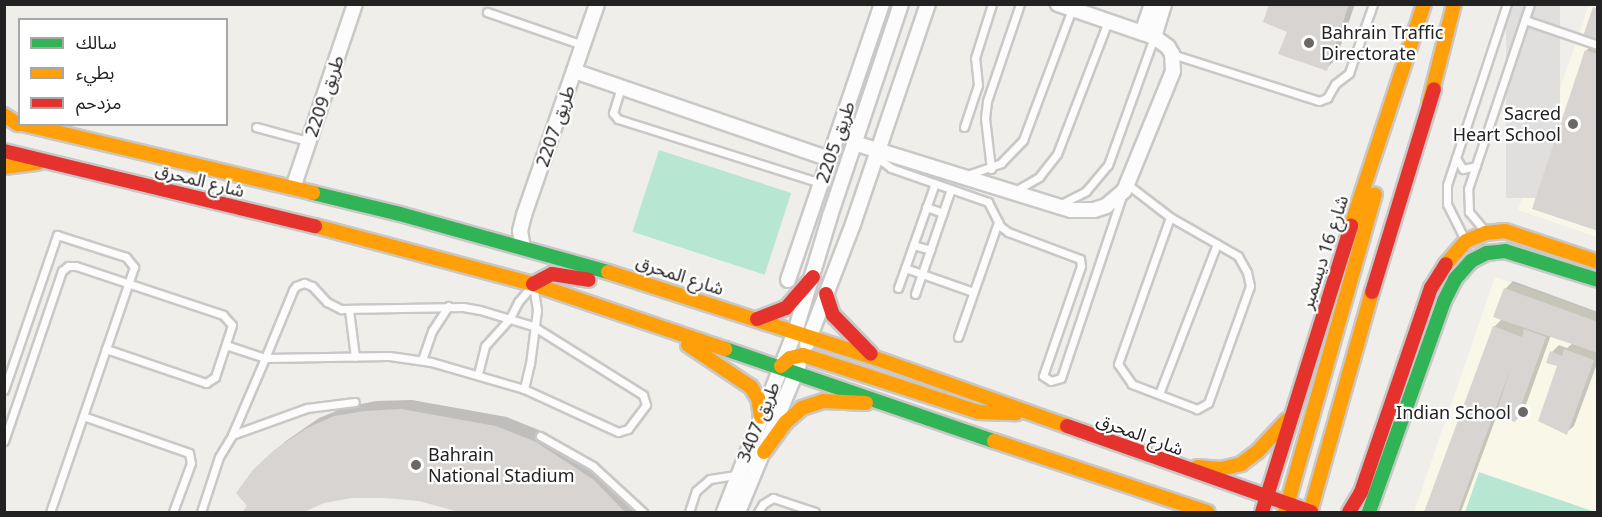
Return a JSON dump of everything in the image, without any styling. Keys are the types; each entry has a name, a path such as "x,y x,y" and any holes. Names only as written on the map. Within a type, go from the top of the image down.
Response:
{"main road":[{"name":"شارع 16 ديسمبر","path":"1262,513 1424,4"},
{"path":"1429,103 1454,4"},
{"path":"1310,512 1381,259 1429,103 1463,4"},
{"name":"شارع المحرق","path":"4,115 16,123"},
{"path":"1286,509 1384,161 1388,138 1386,121"},
{"name":"شارع المحرق","path":"29,126 293,188 641,281 1037,414 1267,498 1286,509 1310,512"},
{"name":"شارع المحرق","path":"4,151 388,244 531,273 665,330 781,366 882,404 1208,513"},
{"path":"4,167 49,161"},
{"path":"1349,513 1361,492 1431,288 1440,271 1466,242 1486,233 1505,231 1521,234 1598,262"},
{"path":"523,248 531,273 566,274 621,287 641,281"},
{"path":"1369,513 1444,302 1455,279 1471,261 1487,254 1505,251 1598,280"},
{"path":"757,319 786,308 813,277"},
{"path":"826,294 833,315 875,358"},
{"path":"665,330 741,379 758,398 761,417"},
{"path":"781,366 790,358 803,355 978,412 1037,414"},
{"path":"764,452 794,414 812,403 882,404"},
{"path":"1164,462 1221,469 1241,464 1258,452 1291,416"},
{"path":"1155,495 1176,513"},
{"path":"1267,498 1272,513"}],"street":[{"name":"طريق 2209","path":"293,188 356,4"},
{"name":"طريق 2207","path":"523,248 520,231 524,215 597,4"},
{"name":"طريق 2205","path":"788,280 882,4"},
{"name":"طريق 3407","path":"724,513 736,475 795,332 830,216 901,4"},
{"name":"طريق 3407","path":"738,513 803,355 853,224 928,4"},
{"path":"1148,35 1153,5"},
{"path":"854,143 1056,206 1083,212 1106,206 1125,188 1173,71 1173,54 1168,47 1148,35 1065,6"},
{"path":"574,71 829,159"},
{"path":"830,216 843,216 853,224"}],"lane":[{"path":"964,127 978,85 975,58 992,4"},
{"path":"991,169 985,118 987,101 1020,4"},
{"path":"1173,54 1319,102 1327,98 1335,84 1349,74 1372,4"},
{"path":"1466,242 1448,204 1447,185 1507,4"},
{"path":"1486,233 1469,212 1467,201 1476,165 1530,4"},
{"path":"959,176 991,169 1009,156 1029,131 1065,6"},
{"path":"487,12 583,45"},
{"path":"1525,20 1598,45"},
{"path":"1013,192 1039,177 1057,154 1108,21"},
{"path":"1056,206 1086,191 1108,165 1148,35"},
{"path":"621,87 613,110 616,117 821,183"},
{"path":"256,127 308,141"},
{"path":"879,151 882,161 891,168 988,202 998,222 1008,232 1077,258 1081,262 1043,376 1054,382 1061,378 1125,188 1244,262 1250,286 1208,403 1197,409 1131,384 1118,364 1170,217"},
{"path":"1456,158 1463,169 1476,165"},
{"path":"898,288 935,183"},
{"path":"915,294 951,189"},
{"path":"926,207 943,213"},
{"path":"958,337 998,222"},
{"path":"4,390 57,236 126,257 134,267 50,513"},
{"path":"914,244 930,250"},
{"path":"1159,394 1217,244"},
{"path":"4,441 62,271 72,266 226,316 231,321 232,329 215,377 206,383 106,349"},
{"path":"905,268 974,292"},
{"path":"478,374 485,346 510,318 531,273"},
{"path":"524,389 530,364 533,326 537,310 531,273"},
{"path":"201,513 219,457 232,435 265,358 296,286 308,284 327,302 349,310 448,306 480,310 510,318 533,326 643,395 646,405 628,429 618,432 524,389 478,374 422,360 389,356 265,358 225,347"},
{"path":"422,360 432,331 448,306"},
{"path":"349,310 355,357"},
{"path":"232,435 307,408 355,402"},
{"path":"83,416 186,450 192,460 173,513"},
{"path":"540,436 593,466 643,513"},
{"path":"689,513 696,491 710,479 736,475"},
{"path":"759,513 763,504 773,498 815,513"}],"shaded area":[{"path":"1506,5 1560,5 1560,198 1506,198"},
{"name":"Sacred Heart School","path":"1589,5 1597,5 1597,237 1518,210"},
{"name":"Indian School","path":"1495,277 1597,312 1597,512 1414,512"}],"green space":[{"path":"659,150 791,193 765,275 632,232"},
{"path":"1479,472 1595,512 1465,512"}],"building":[{"name":"Bahrain Traffic Directorate","path":"1269,4 1349,4 1327,71 1278,54 1287,32 1263,22"},
{"path":"1593,7 1598,9 1598,41 1583,36"},
{"name":"Sacred Heart School","path":"1585,50 1598,54 1598,231 1532,209"},
{"path":"1504,288 1598,322 1598,353 1493,317"},
{"path":"1493,326 1522,337 1524,329 1546,337 1515,422 1495,416 1511,367 1458,512 1424,512"},
{"path":"1564,349 1594,360 1567,435 1538,421 1557,366 1546,363 1550,351 1562,356"},
{"name":"Bahrain National Stadium","path":"401,409 496,426 536,442 594,480 625,512 459,512 419,501 352,498 324,503 304,512 242,512 247,506 236,493 252,471 274,450 307,428 334,416"}],"traffic: fast":[{"path":"313,193 400,214 608,272"},
{"path":"1369,512 1444,301 1455,279 1471,261 1487,253 1505,251 1598,280"},
{"path":"725,349 994,441"}],"traffic: slow":[{"path":"1351,226 1424,4"},
{"path":"1429,103 1454,4"},
{"path":"4,115 18,124"},
{"path":"30,126 313,193"},
{"path":"4,167 38,163"},
{"path":"1285,512 1375,194"},
{"path":"315,226 533,284 725,349"},
{"path":"1446,264 1466,241 1486,233 1505,231 1598,262"},
{"path":"608,272 875,358 1067,426"},
{"path":"1310,512 1372,292"},
{"path":"688,345 751,387 758,398 761,417"},
{"path":"781,366 790,358 803,355 978,412 1016,413"},
{"path":"764,452 786,422 802,408 823,401 866,403"},
{"path":"1197,467 1221,469 1241,464 1258,451 1287,420"},
{"path":"994,441 1208,512"}],"traffic: jam":[{"path":"1372,292 1434,89"},
{"path":"4,151 315,226"},
{"path":"1262,512 1351,226"},
{"path":"1349,512 1361,492 1431,288 1446,264"},
{"path":"533,284 552,274 589,280"},
{"path":"757,319 786,308 813,277"},
{"path":"826,294 833,315 871,354"},
{"path":"1067,426 1311,512"}],"place":[{"name":"Bahrain Traffic Directorate","path":"1309,43"},
{"name":"Sacred Heart School","path":"1573,124"},
{"name":"Indian School","path":"1523,412"},
{"name":"Bahrain National Stadium","path":"416,465"}]}
